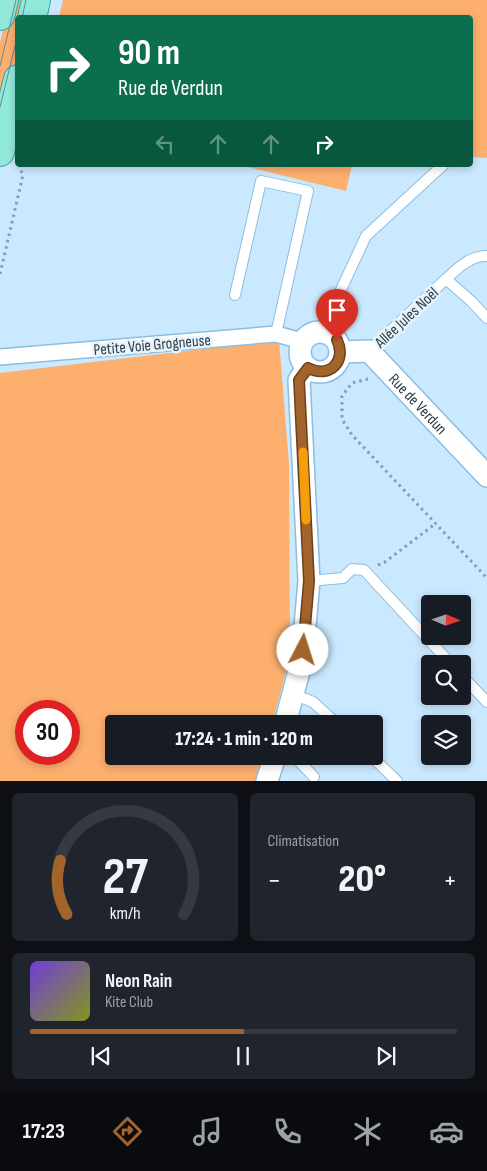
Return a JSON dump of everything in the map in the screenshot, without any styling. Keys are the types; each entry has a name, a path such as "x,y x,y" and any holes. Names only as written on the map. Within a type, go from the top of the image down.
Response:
{"main road":[{"path":"0,16 4,0"},
{"path":"33,15 36,0"},
{"path":"0,152 15,91"}],"street":[{"path":"314,332 324,332 332,335 337,340 341,352 337,364 320,372 308,368 301,358 300,346 302,341 314,332"},
{"name":"Petite Voie Grogneuse","path":"0,357 276,334 302,341"},
{"path":"341,352 369,352"},
{"name":"Rue de Verdun","path":"369,352 487,476"},
{"path":"287,715 302,660 309,581 299,380 308,368"},
{"path":"267,781 272,765"}],"lane":[{"path":"324,332 332,309 366,236 441,167"},
{"path":"234,295 261,182 308,191 276,334"},
{"path":"446,280 462,264 478,256 487,256"},
{"name":"Allée Jules Noël","path":"369,352 446,280 471,301 487,318"},
{"path":"309,581 343,578 352,569 364,570 443,655"},
{"path":"471,685 487,702"},
{"path":"293,694 313,702 327,715"},
{"path":"303,765 314,777"},
{"path":"380,765 397,781"}],"path":[{"path":"0,274 24,175 20,167"},
{"path":"392,375 376,382 367,379 352,383 342,396 342,418 352,435 487,578"},
{"path":"364,570 385,562 435,524"}],"shaded area":[{"path":"10,0 31,0 27,15 15,15 15,62 0,126 0,42"},
{"path":"63,0 487,0 487,158 473,157 473,15 59,15"},
{"path":"248,167 352,167 346,191"},
{"path":"279,340 289,464 290,657 274,715 105,715 105,765 259,765 255,781 0,781 0,373"}],"tram line":[{"path":"0,66 16,0"},
{"path":"23,15 26,0"},
{"path":"0,107 15,46"}],"slow traffic":[{"path":"303,452 306,520"}],"route":[{"path":"303,650 309,581 299,380 308,368 320,372 326,371 337,364 341,352 337,340"}]}
